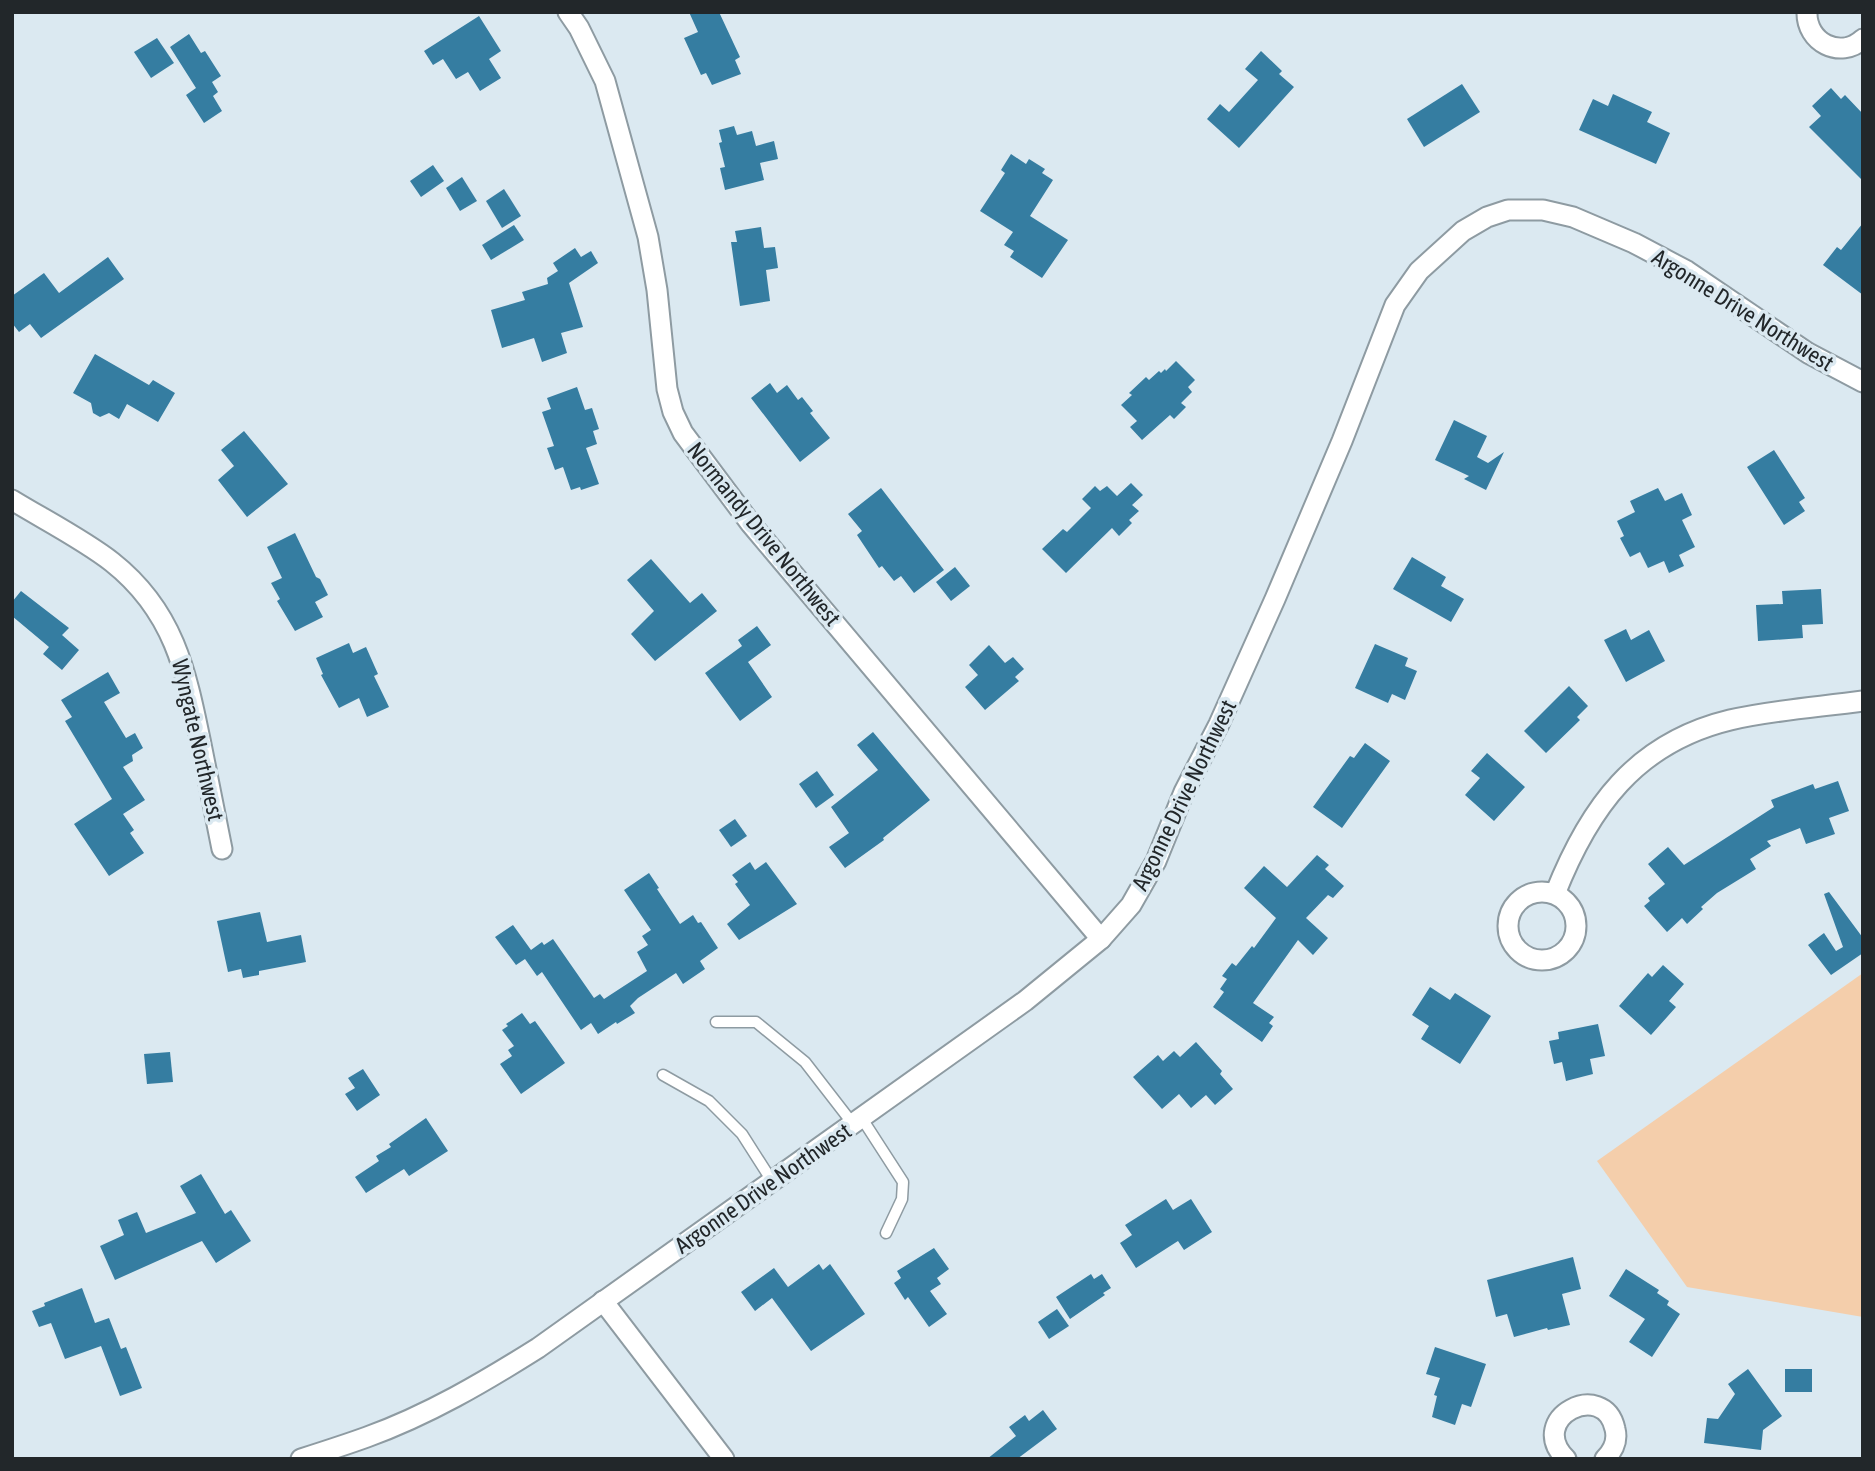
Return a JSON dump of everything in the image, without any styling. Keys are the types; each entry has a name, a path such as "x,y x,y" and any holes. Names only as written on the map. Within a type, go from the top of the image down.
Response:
{"street":[{"name":"Normandy Drive Northwest","path":"568,12 579,28 605,81 648,237 657,290 667,389 673,412 683,433 751,524 1101,939"},
{"path":"1807,12 1807,23 1815,38 1829,47 1846,48 1862,41"},
{"name":"Argonne Drive Northwest","path":"300,1459 369,1437 424,1413 485,1381 538,1348 1025,1001 1101,939 1131,905 1156,861 1184,792 1219,724 1275,599 1342,441 1395,305 1419,271 1463,231 1487,217 1508,210 1543,210 1573,217 1634,243 1687,271 1808,353 1863,382"},
{"name":"Wyngate Northwest","path":"12,500 111,561 137,585 158,612 176,646 188,678 222,849"},
{"path":"1555,894 1570,855 1610,793 1639,764 1673,742 1699,729 1731,720 1863,701"},
{"path":"603,1301 724,1459"},
{"path":"1566,1459 1557,1448 1557,1424 1563,1414 1573,1407 1585,1405 1597,1406 1607,1413 1614,1423 1616,1435 1609,1458"}],"lane":[{"path":"716,1022 756,1022 805,1062 857,1121 903,1182 902,1199 886,1233"},
{"path":"663,1075 709,1101 742,1134 772,1181"}],"shaded area":[{"path":"1863,973 1863,1317 1687,1287 1597,1161"}],"building":[{"path":"689,12 719,12 740,57 735,60 741,74 712,85 706,73 701,75 684,38 698,32"},
{"path":"479,16 501,51 489,59 501,78 480,91 468,72 456,79 443,59 433,65 424,51"},
{"path":"189,34 201,53 205,51 221,76 212,82 218,92 213,96 222,111 204,123 186,95 196,88 170,47"},
{"path":"157,38 174,63 151,78 134,52"},
{"path":"1261,51 1282,71 1279,74 1294,87 1239,148 1207,119 1220,104 1229,112 1258,80 1245,69"},
{"path":"1462,84 1480,112 1424,147 1407,119"},
{"path":"1831,88 1841,99 1845,95 1863,114 1863,181 1809,127 1821,116 1812,106"},
{"path":"1613,94 1652,112 1647,122 1670,133 1656,164 1579,130 1593,99 1608,106"},
{"path":"734,126 737,135 752,131 756,146 774,141 778,159 760,163 764,180 725,190 720,168 725,167 719,130"},
{"path":"1011,154 1026,164 1029,159 1045,169 1042,173 1053,180 1030,216 1068,240 1042,278 1010,257 1014,251 1004,245 1013,232 980,211 1005,173 1001,170"},
{"path":"433,165 444,181 421,197 410,181"},
{"path":"462,177 477,201 460,211 446,188"},
{"path":"504,189 521,216 502,228 486,201"},
{"path":"1863,223 1863,295 1823,265 1837,247 1841,250"},
{"path":"514,225 524,240 491,260 482,245"},
{"path":"761,227 764,248 775,247 778,268 766,270 770,301 740,306 731,242 737,242 735,231"},
{"path":"575,248 581,257 591,251 598,263 569,283 583,327 561,333 567,353 542,362 534,338 502,348 491,310 525,300 522,292 548,284 547,278 558,271 553,263"},
{"path":"108,257 124,279 41,338 30,324 19,332 12,323 12,296 44,273 59,293"},
{"path":"95,354 149,385 153,380 175,393 158,422 127,404 119,419 109,413 100,417 93,413 91,403 73,393"},
{"path":"1176,361 1195,380 1188,387 1192,392 1181,403 1186,407 1174,419 1170,415 1142,440 1130,427 1137,421 1121,405 1146,377 1149,380 1159,371 1166,371"},
{"path":"770,383 777,393 787,385 798,400 802,397 813,411 810,413 830,438 800,462 751,398"},
{"path":"577,387 585,410 592,408 599,429 593,431 597,444 586,448 599,484 571,490 563,467 555,470 547,448 554,446 542,412 551,409 547,398"},
{"path":"1454,420 1487,436 1477,457 1488,463 1504,452 1486,490 1464,479 1469,476 1435,460"},
{"path":"244,431 288,484 247,517 218,480 234,466 221,450"},
{"path":"1774,450 1805,498 1799,502 1805,511 1784,525 1747,467"},
{"path":"1131,483 1143,495 1132,505 1139,511 1129,520 1132,523 1119,536 1112,528 1066,573 1042,549 1063,529 1067,532 1091,508 1082,499 1095,486 1100,491 1107,486 1117,496"},
{"path":"881,488 944,570 914,593 901,576 894,581 882,566 879,568 857,535 862,531 848,514"},
{"path":"1658,488 1665,501 1682,493 1692,515 1682,520 1695,547 1679,555 1684,566 1669,573 1664,561 1648,568 1640,552 1630,557 1620,538 1624,536 1617,521 1635,512 1630,501"},
{"path":"295,533 316,577 320,579 328,595 315,602 323,617 295,631 277,601 280,599 271,583 282,578 267,547"},
{"path":"1412,557 1446,577 1441,586 1464,599 1451,622 1393,589"},
{"path":"651,559 690,603 702,593 717,611 655,661 631,634 654,611 627,580"},
{"path":"955,567 970,586 951,601 936,582"},
{"path":"1821,589 1823,624 1802,625 1803,638 1758,641 1756,605 1783,604 1782,591"},
{"path":"21,591 69,628 62,635 79,650 62,670 43,654 49,647 12,616 12,602"},
{"path":"757,626 771,645 748,662 772,697 740,721 705,673 742,646 738,640"},
{"path":"1626,629 1631,640 1649,630 1665,661 1626,682 1604,640"},
{"path":"349,643 353,653 366,647 378,674 374,676 389,707 367,717 359,698 339,708 321,675 323,674 316,658"},
{"path":"1375,644 1408,658 1405,666 1417,671 1405,700 1392,694 1388,703 1355,688"},
{"path":"989,645 1005,663 1013,657 1024,669 1015,677 1019,681 985,710 965,687 978,675 969,665"},
{"path":"108,672 120,693 104,702 126,738 135,733 143,748 132,755 133,761 123,767 145,800 123,814 134,830 130,833 144,853 109,876 74,824 112,799 65,721 72,717 61,700"},
{"path":"1569,686 1588,706 1577,717 1580,720 1546,753 1524,731"},
{"path":"873,732 930,800 883,838 884,840 845,868 829,847 849,833 831,807 878,770 857,745"},
{"path":"1365,743 1390,761 1342,828 1313,807 1350,756 1354,758"},
{"path":"1487,753 1525,787 1494,821 1465,795 1480,778 1471,771"},
{"path":"817,771 834,795 816,808 799,784"},
{"path":"1838,781 1849,811 1829,818 1835,834 1806,844 1800,828 1767,841 1771,846 1750,859 1756,869 1717,893 1687,924 1682,918 1667,932 1644,906 1650,901 1648,898 1665,884 1648,864 1668,847 1684,865 1774,807 1771,800 1813,784 1815,789"},
{"path":"735,819 747,836 731,847 719,830"},
{"path":"1317,855 1329,865 1325,869 1344,886 1333,898 1328,895 1306,918 1328,938 1313,955 1298,940 1253,1003 1274,1017 1269,1023 1273,1026 1262,1042 1213,1007 1224,992 1220,989 1227,979 1222,976 1232,963 1236,966 1252,946 1254,948 1276,918 1244,888 1264,866 1287,887"},
{"path":"750,862 755,870 766,862 797,904 739,940 727,924 750,905 732,875"},
{"path":"649,873 680,924 693,915 698,923 701,922 718,948 700,961 705,969 683,984 676,973 638,998 630,1006 635,1013 617,1024 616,1022 598,1034 591,1023 581,1030 542,972 537,976 525,959 516,965 495,937 513,925 531,950 542,942 544,945 553,939 594,998 600,994 604,999 647,971 637,952 648,945 642,936 651,930 624,890"},
{"path":"1829,892 1863,938 1863,953 1831,975 1808,945 1824,933 1836,951 1843,947 1824,894"},
{"path":"260,912 267,942 301,935 306,962 259,971 259,975 243,978 241,969 228,972 217,921"},
{"path":"1663,965 1684,984 1669,1001 1676,1007 1651,1035 1619,1006 1648,973 1652,977"},
{"path":"1430,987 1450,1000 1455,993 1491,1016 1460,1064 1421,1039 1429,1026 1412,1015"},
{"path":"522,1013 530,1024 535,1021 565,1063 521,1094 500,1064 512,1056 508,1050 514,1046 502,1030"},
{"path":"1598,1024 1605,1056 1590,1059 1593,1074 1566,1081 1562,1062 1554,1064 1549,1041 1559,1039 1558,1032"},
{"path":"1196,1042 1222,1071 1220,1074 1233,1089 1215,1105 1206,1095 1191,1108 1179,1094 1162,1109 1133,1077 1158,1055 1163,1061 1174,1051 1180,1057"},
{"path":"170,1052 173,1082 147,1084 144,1054"},
{"path":"363,1069 380,1095 357,1111 345,1094 355,1088 348,1078"},
{"path":"426,1118 448,1151 409,1176 404,1169 366,1193 355,1177 379,1161 376,1156 391,1147 389,1144"},
{"path":"201,1174 225,1214 231,1210 251,1241 216,1263 202,1241 115,1280 100,1246 124,1235 118,1220 137,1212 146,1233 196,1213 180,1186"},
{"path":"1166,1199 1173,1210 1191,1199 1212,1232 1184,1250 1178,1241 1136,1268 1120,1243 1132,1235 1125,1225"},
{"path":"934,1248 949,1269 937,1278 941,1284 930,1291 947,1314 929,1327 908,1297 905,1300 894,1283 901,1278 897,1271"},
{"path":"1573,1257 1581,1289 1562,1294 1570,1325 1514,1337 1507,1314 1496,1317 1487,1280"},
{"path":"819,1264 823,1270 830,1264 865,1314 811,1351 772,1298 755,1311 741,1292 774,1268 788,1287"},
{"path":"1626,1269 1659,1290 1657,1293 1669,1301 1667,1305 1680,1314 1652,1357 1629,1342 1645,1319 1609,1296"},
{"path":"1091,1274 1094,1279 1102,1274 1111,1288 1070,1319 1056,1297"},
{"path":"82,1288 95,1323 109,1318 121,1349 126,1347 142,1388 120,1396 101,1346 65,1359 51,1323 39,1327 32,1311 45,1306 44,1303"},
{"path":"1057,1309 1069,1326 1049,1339 1038,1322"},
{"path":"1435,1347 1486,1364 1471,1407 1462,1404 1455,1425 1432,1417 1437,1396 1434,1395 1440,1378 1426,1374"},
{"path":"1748,1369 1782,1416 1763,1430 1761,1450 1704,1443 1707,1418 1718,1419 1735,1394 1728,1384"},
{"path":"1785,1369 1812,1369 1812,1392 1785,1392"},
{"path":"1043,1410 1057,1429 1017,1459 987,1459 1016,1436 1009,1427 1025,1415 1029,1421"}]}
